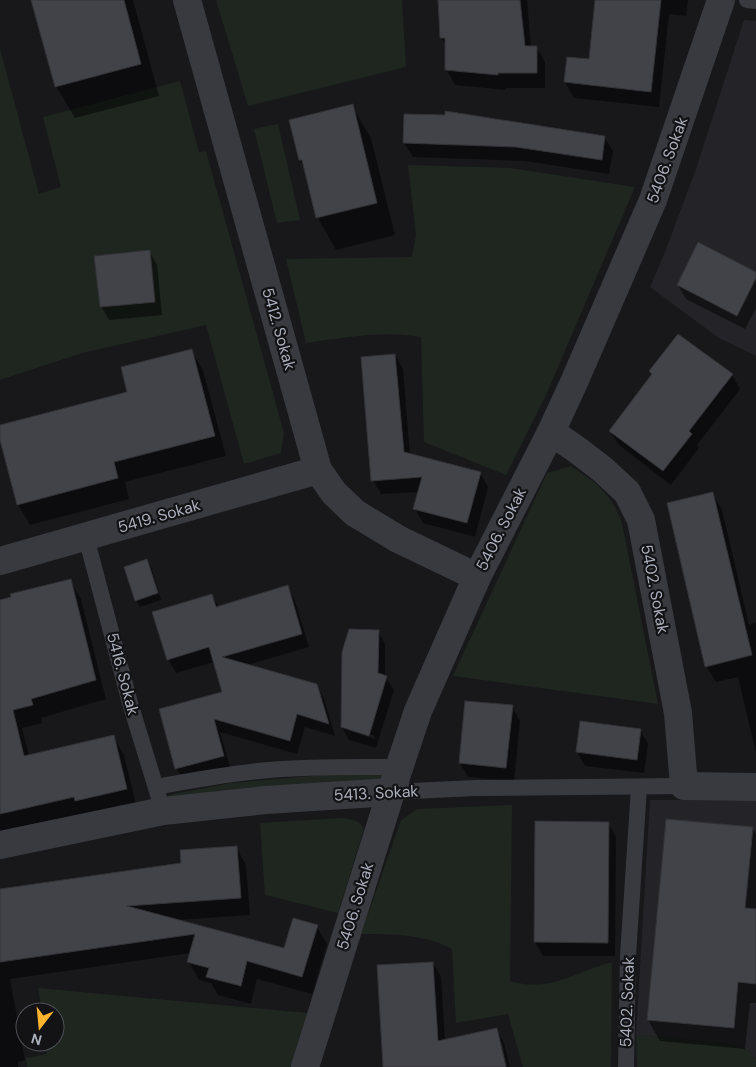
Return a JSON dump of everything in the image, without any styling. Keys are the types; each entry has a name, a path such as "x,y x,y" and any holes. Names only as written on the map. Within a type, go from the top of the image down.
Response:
{"street":[{"name":"5412. Sokak","path":"187,0 318,470 334,494 355,513 398,539 477,576"},
{"name":"5406. Sokak","path":"305,1067 394,779 428,687 477,576 551,432 653,200 721,0"},
{"name":"5402. Sokak","path":"551,432 602,469 627,492 640,520 678,712 684,786"},
{"name":"5419. Sokak","path":"0,561 318,470"},
{"name":"5413. Sokak","path":"0,845 159,799 266,800 394,779"},
{"name":"5413. Sokak","path":"684,786 756,788"}],"lane":[{"path":"747,0 756,1"},
{"name":"5416. Sokak","path":"86,537 130,703 159,799"},
{"name":"5413. Sokak","path":"394,779 502,788 684,786"},
{"name":"5402. Sokak","path":"626,1067 628,956 639,787"}],"shaded area":[{"path":"216,0 402,0 406,67 248,106"},
{"path":"744,20 756,21 756,356 719,338 650,287 696,169"},
{"path":"0,49 39,194 61,187 43,117 180,81 199,152 206,151 284,433 281,453 244,464 206,325 82,353 0,380","holes":["150,250 100,307 94,256"]},
{"path":"278,124 300,220 277,223 254,129"},
{"path":"408,165 510,168 635,187 546,395 506,475 424,442 421,337 392,334 306,343 286,259 412,257 416,235"},
{"path":"571,466 602,490 618,512 622,523 658,704 453,676 547,473"},
{"path":"321,775 384,775 382,784 169,802 168,795 231,783"},
{"path":"650,800 756,800 756,1059 748,1050 728,1044 636,1035"},
{"path":"512,805 510,981 524,984 550,983 612,962 611,1067 523,1067 508,1014 456,1023 452,949 430,940 419,938 361,934 401,820 417,809"},
{"path":"342,818 358,822 364,829 338,913 265,895 260,823"},
{"path":"38,988 307,1013 291,1067 27,1067 26,1058 47,1054 47,1052 65,1052 65,1002 40,1002"},
{"path":"636,1035 728,1044 748,1050 756,1059 756,1067 637,1067"}],"building":[{"path":"31,0 124,0 141,64 55,87"},
{"path":"438,0 520,0 525,46 537,46 537,73 498,73 498,75 445,70 445,38 440,38"},
{"path":"595,0 661,0 651,92 564,82 567,57 589,59"},
{"path":"353,104 377,203 316,218 302,160 299,160 289,120"},
{"path":"445,111 605,136 602,160 516,147 403,143 404,114 445,115"},
{"path":"698,242 756,272 756,278 737,316 677,285"},
{"path":"150,250 155,302 100,307 94,256"},
{"path":"678,334 733,374 689,431 692,434 663,471 609,431 652,374 649,371"},
{"path":"192,349 215,436 114,462 118,478 17,505 0,440 0,425 127,392 121,367"},
{"path":"395,354 404,452 481,472 467,523 413,509 422,477 371,481 361,357"},
{"path":"713,492 752,655 705,667 667,503"},
{"path":"147,559 158,593 135,601 124,567"},
{"path":"71,579 96,680 31,699 33,705 13,710 24,756 114,735 127,789 75,801 74,797 0,814 0,600 11,597 10,594"},
{"path":"288,585 302,634 222,657 317,684 329,724 297,714 290,741 214,719 224,756 175,769 159,709 222,692 209,647 167,660 152,612 212,594 216,607"},
{"path":"349,629 379,630 378,673 387,676 369,736 341,727 342,652"},
{"path":"465,701 513,705 506,768 459,763"},
{"path":"580,721 641,729 637,760 576,752"},
{"path":"666,819 753,827 745,908 756,909 756,984 738,982 734,1028 647,1020"},
{"path":"535,821 609,822 608,943 534,942"},
{"path":"237,846 241,898 127,906 284,948 293,918 318,925 302,977 247,961 241,986 206,977 209,968 187,962 195,934 0,962 0,889 181,863 180,850"},
{"path":"433,962 438,1041 497,1028 506,1067 383,1067 377,965"}]}
